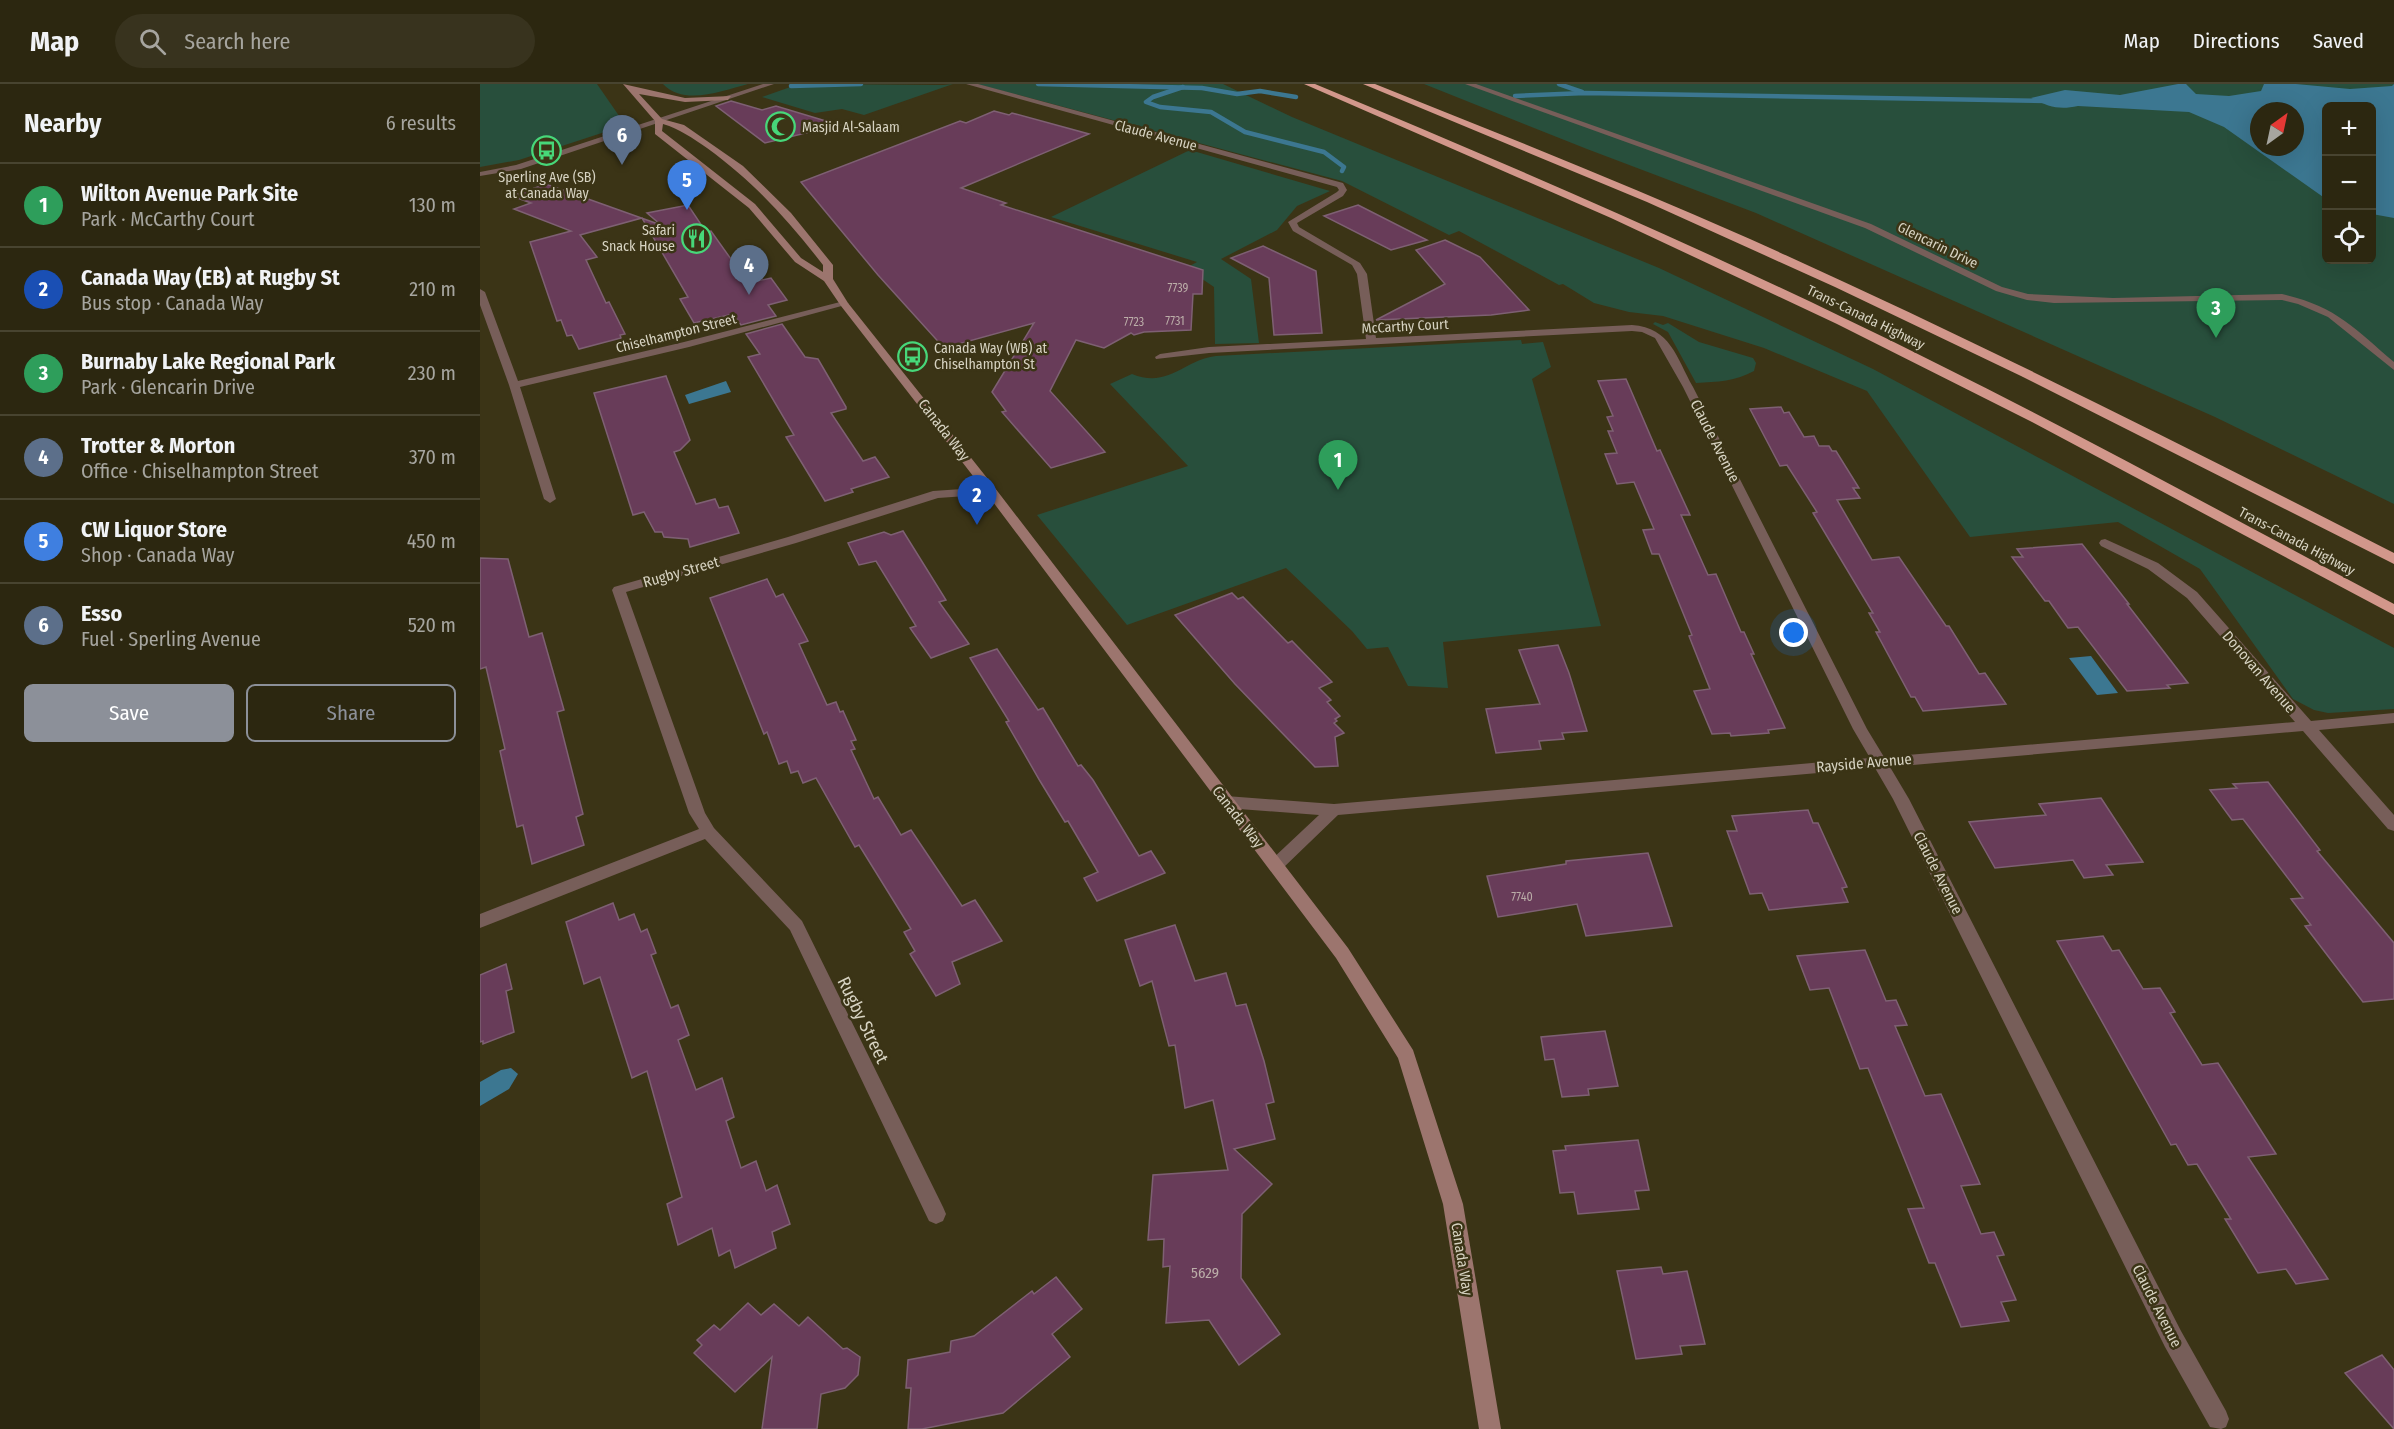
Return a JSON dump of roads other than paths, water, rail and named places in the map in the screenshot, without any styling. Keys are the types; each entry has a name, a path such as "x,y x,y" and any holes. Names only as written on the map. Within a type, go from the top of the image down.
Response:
{"highway":[{"name":"Trans-Canada Highway","path":"1308,84 1595,206 1815,309 2049,427 2394,610"},
{"name":"Trans-Canada Highway","path":"1367,84 1652,200 1892,310 2076,399 2394,559"}],"main road":[{"path":"630,87 685,100 728,98"},
{"name":"Canada Way","path":"630,87 659,121 681,126 740,168 763,190 788,215 828,265 828,279"},
{"name":"Canada Way","path":"659,121 658,132 752,206 798,260 828,279 844,304 991,491 1342,953 1406,1056 1453,1204 1490,1429"}],"street":[{"path":"480,174 518,167 770,84"},
{"name":"Claude Avenue","path":"970,84 1342,186 1343,190 1340,194 1292,222 1296,229 1355,263 1362,274 1371,342"},
{"name":"Glencarin Drive","path":"1469,84 1868,226 1916,247 1999,289 2027,297 2054,300 2120,301 2282,297 2302,300 2336,316 2394,367"},
{"path":"480,292 514,385 549,499"},
{"name":"Chiselhampton Street","path":"514,385 685,345 844,304"},
{"name":"McCarthy Court","path":"1160,357 1209,350 1632,328 1652,331"},
{"name":"Claude Avenue","path":"1652,331 1659,336 1688,387 1860,729 1901,799 2164,1321 2218,1419"},
{"name":"Rugby Street","path":"936,1214 796,926 708,832 697,813 619,590 937,494 991,491"},
{"name":"Donovan Avenue","path":"2105,543 2153,566 2192,595 2394,825"},
{"name":"Rayside Avenue","path":"1226,802 1334,810 1402,802 2102,745 2394,718"},
{"path":"1276,865 1334,810"},
{"path":"480,921 708,832"}],"water":[{"path":"2186,84 2196,94 2229,96 2261,91 2264,84 2296,84 2350,89 2394,84 2394,218 2376,215 2376,102 2322,102 2322,196 2265,156 2304,156 2304,102 2250,102 2250,145 2224,127 2189,112 2078,106 2060,108 2031,98 2065,90 2120,95"},
{"path":"726,381 731,392 689,404 685,395"},
{"path":"2091,656 2118,693 2097,695 2069,658"},
{"path":"511,1068 518,1074 509,1089 480,1106 480,1082 501,1070"}],"waterway":[{"path":"791,86 861,84"},
{"path":"1038,84 1182,88"},
{"path":"1559,84 1582,92"},
{"path":"1182,88 1202,88 1237,94 1260,91 1296,97"},
{"path":"1182,88 1153,97 1146,102 1160,107 1211,112 1245,132 1324,152 1344,167 1342,171"},
{"path":"1515,96 1585,93 2049,101"}],"place":[{"name":"Masjid Al-Salaam","path":"781,127"},
{"name":"Sperling Ave (SB) at Canada Way","path":"547,150"},
{"name":"Esso","path":"622,165"},
{"name":"CW Liquor Store","path":"687,210"},
{"name":"Safari Snack House","path":"696,238"},
{"name":"Trotter & Morton","path":"749,295"},
{"name":"Burnaby Lake Regional Park","path":"2216,338"},
{"name":"Canada Way (WB) at Chiselhampton St","path":"913,356"},
{"name":"Wilton Avenue Park Site","path":"1338,490"},
{"name":"Canada Way (EB) at Rugby St","path":"977,525"}]}
